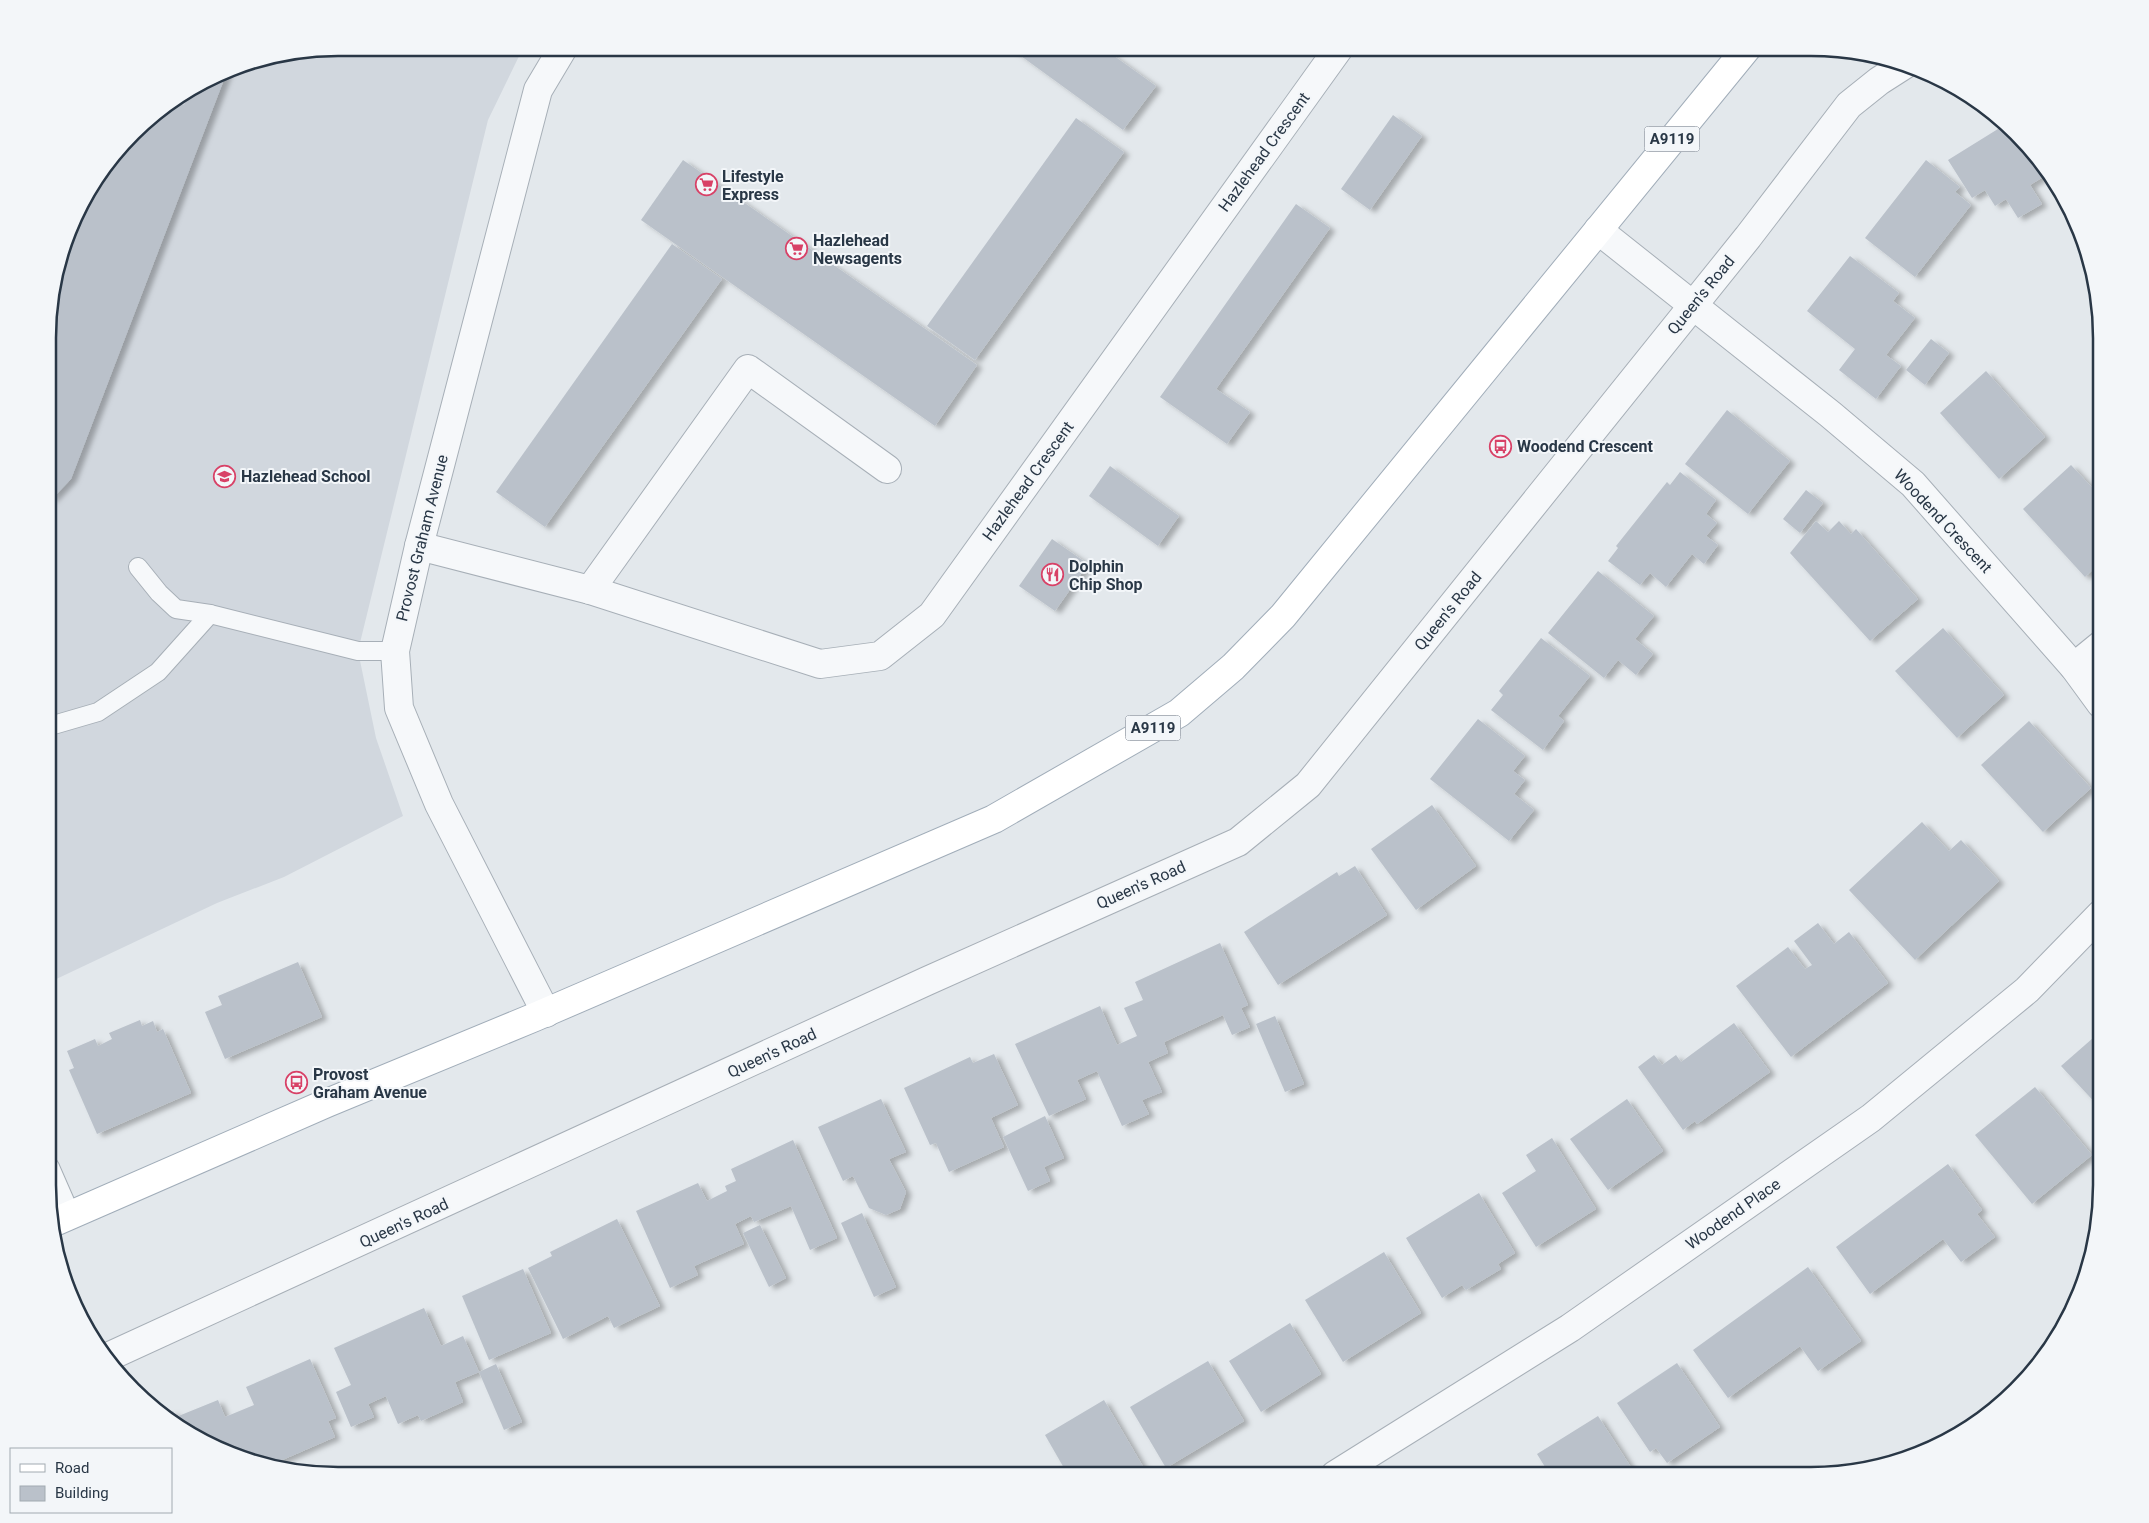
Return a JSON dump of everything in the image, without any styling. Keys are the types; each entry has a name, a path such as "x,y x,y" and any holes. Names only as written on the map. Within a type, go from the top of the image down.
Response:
{"main road":[{"name":"A9119","path":"61,1219 327,1103 546,1012 994,819 1179,713 1233,667 1283,616 1740,56"}],"street":[{"name":"Provost Graham Avenue","path":"546,1012 439,804 399,708 395,651 419,546 538,90 558,56"},
{"name":"Hazlehead Crescent","path":"419,546 590,590 820,664 880,656 932,615 1333,56"},
{"name":"Queen's Road","path":"114,1354 927,981 1238,842 1308,786 1693,305 1849,105 1897,70"},
{"name":"Woodend Crescent","path":"1598,230 1830,414 1913,484 2074,667 2093,693"},
{"path":"590,590 748,369 887,469"},
{"path":"2074,667 2093,652"},
{"name":"Woodend Place","path":"1348,1467 1570,1328 1871,1118 2027,990 2093,922"}],"lane":[{"path":"138,567 159,593 176,609 210,614 358,651 395,651"},
{"path":"56,724 98,712 158,672 210,614"},
{"path":"57,1199 61,1219"}],"shaded area":[{"name":"Hazlehead School","path":"519,56 488,120 358,651 376,738 403,816 284,877 217,903 56,979 56,338 62,283 71,248 94,197 126,152 152,126 182,104 197,94 230,78 265,66 320,57"}],"building":[{"path":"1021,56 1114,56 1156,86 1123,130"},
{"path":"223,81 71,479 56,495 57,320 62,283 71,248 94,197 126,152 152,126 182,104 184,105 186,102 197,94"},
{"path":"1393,115 1422,136 1370,210 1341,189"},
{"path":"1076,118 1124,152 975,360 927,326"},
{"path":"1999,128 2023,152 2042,178 2030,185 2042,204 2018,218 2006,199 1995,206 1985,190 1972,198 1948,160"},
{"path":"683,160 977,365 935,426 641,220"},
{"path":"1926,160 1960,187 1955,192 1971,205 1915,277 1865,238"},
{"path":"1296,204 1330,228 1216,389 1250,412 1227,444 1160,397"},
{"path":"672,244 722,279 545,527 496,492"},
{"path":"1850,256 1899,293 1893,301 1915,318 1886,355 1901,366 1876,399 1839,370 1855,349 1807,311"},
{"path":"1931,339 1949,353 1925,385 1906,370"},
{"path":"1986,371 2045,437 1999,479 1940,413"},
{"path":"1727,410 1790,461 1748,514 1685,464"},
{"path":"2071,465 2093,488 2093,570 2085,577 2023,509"},
{"path":"1110,466 1179,516 1158,546 1089,496"},
{"path":"1680,472 1716,500 1706,514 1717,523 1706,536 1718,545 1704,564 1692,554 1666,587 1650,573 1640,585 1608,561 1618,548 1616,546 1667,482 1670,485"},
{"path":"1806,490 1823,503 1800,533 1783,519"},
{"path":"1816,521 1828,532 1839,521 1851,534 1856,529 1918,599 1870,641 1790,553"},
{"name":"Dolphin Chip Shop","path":"1052,539 1088,564 1055,611 1019,586"},
{"path":"1598,571 1654,616 1635,639 1653,654 1636,675 1618,660 1604,678 1548,633"},
{"path":"1943,628 2004,695 1957,738 1895,671"},
{"path":"1541,638 1590,676 1558,716 1564,721 1543,750 1491,710 1503,695 1499,691"},
{"path":"1478,719 1525,756 1513,771 1525,780 1514,794 1534,810 1509,841 1430,779"},
{"path":"2029,721 2091,788 2043,832 1981,765"},
{"path":"1432,805 1476,866 1416,910 1371,849"},
{"path":"1922,822 1949,851 1961,840 1999,881 1915,960 1849,890"},
{"path":"1355,866 1387,915 1278,985 1244,932 1337,872 1339,876"},
{"path":"1818,923 1834,944 1849,932 1888,983 1791,1057 1736,986 1788,947 1805,969 1812,965 1794,941"},
{"path":"1220,943 1248,1005 1241,1008 1250,1027 1232,1035 1223,1015 1164,1042 1168,1053 1148,1062 1162,1092 1142,1100 1149,1114 1122,1126 1097,1071 1077,1080 1086,1099 1049,1116 1015,1044 1100,1006 1117,1045 1137,1036 1124,1008 1143,1000 1135,982"},
{"path":"298,962 322,1017 225,1059 205,1012 222,1005 218,996"},
{"path":"1275,1016 1304,1084 1285,1092 1256,1024"},
{"path":"140,1020 142,1026 153,1021 157,1032 163,1029 191,1093 97,1134 69,1070 74,1068 67,1051 95,1039 98,1046 112,1039 109,1033"},
{"path":"1734,1023 1770,1072 1697,1124 1695,1121 1683,1130 1638,1067 1654,1055 1662,1065 1676,1055 1681,1062"},
{"path":"2093,1038 2093,1100 2061,1066"},
{"path":"994,1054 1018,1105 991,1118 1004,1147 949,1172 936,1143 930,1145 904,1088 970,1057 973,1063"},
{"path":"2035,1087 2092,1155 2032,1204 1975,1135"},
{"path":"881,1099 906,1152 889,1159 906,1192 900,1209 886,1215 869,1208 853,1176 843,1181 818,1127"},
{"path":"1627,1099 1663,1151 1608,1190 1570,1139"},
{"path":"1045,1116 1064,1158 1044,1167 1050,1181 1028,1191 1003,1137"},
{"path":"1552,1138 1596,1209 1536,1247 1502,1193 1536,1171 1526,1155"},
{"path":"793,1140 837,1238 810,1250 791,1206 754,1222 751,1216 735,1224 744,1244 694,1266 698,1275 670,1288 636,1211 698,1183 707,1201 727,1191 725,1186 736,1181 731,1169"},
{"path":"1948,1164 1982,1210 1977,1214 1995,1237 1961,1262 1943,1239 1870,1294 1836,1247"},
{"path":"1479,1193 1515,1253 1498,1264 1501,1269 1466,1290 1462,1285 1442,1298 1406,1238"},
{"path":"862,1213 896,1287 874,1297 841,1223"},
{"path":"617,1219 660,1306 614,1328 608,1316 563,1339 528,1268 552,1256 550,1252"},
{"path":"760,1225 786,1278 769,1287 743,1233"},
{"path":"1384,1252 1421,1313 1343,1362 1305,1300"},
{"path":"1808,1267 1861,1341 1818,1371 1800,1346 1728,1398 1693,1350"},
{"path":"523,1269 551,1333 489,1360 462,1296"},
{"path":"424,1308 441,1346 463,1336 479,1372 455,1382 463,1402 421,1421 418,1415 398,1424 386,1396 368,1404 374,1417 351,1427 336,1392 351,1385 334,1348"},
{"path":"1290,1323 1321,1374 1261,1412 1229,1361"},
{"path":"310,1359 336,1418 328,1421 335,1437 281,1461 230,1445 197,1429 178,1416 218,1400 225,1417 254,1405 246,1387"},
{"path":"1208,1361 1244,1421 1165,1467 1130,1407"},
{"path":"1677,1363 1720,1427 1667,1463 1656,1448 1650,1452 1617,1403"},
{"path":"496,1364 522,1422 504,1430 479,1372"},
{"path":"1104,1400 1143,1467 1063,1467 1045,1435"},
{"path":"1598,1416 1631,1467 1545,1467 1537,1454"}],"place":[{"name":"Lifestyle Express","path":"706,185"},
{"name":"Hazlehead Newsagents","path":"797,249"},
{"name":"Woodend Crescent","path":"1501,446"},
{"name":"Hazlehead School","path":"225,476"},
{"name":"Dolphin Chip Shop","path":"1053,575"},
{"name":"Provost Graham Avenue","path":"297,1083"}]}
